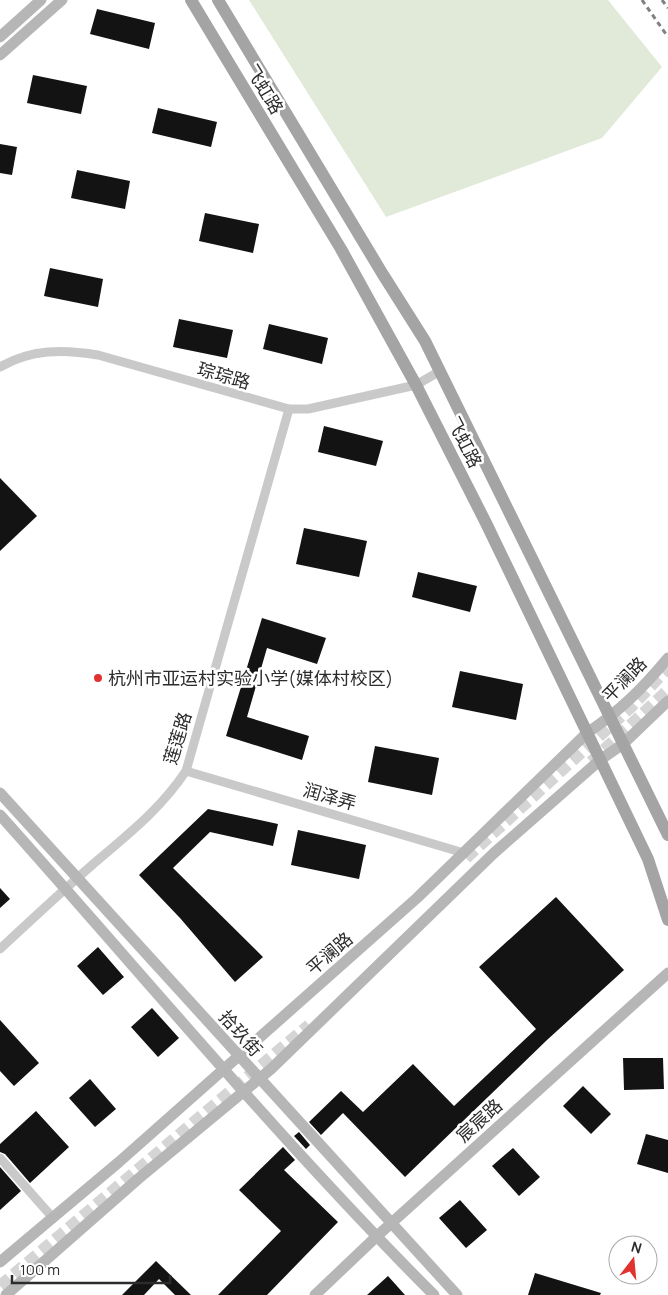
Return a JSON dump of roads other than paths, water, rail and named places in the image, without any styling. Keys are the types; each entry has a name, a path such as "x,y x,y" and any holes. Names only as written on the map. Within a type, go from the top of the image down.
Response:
{"main road":[{"path":"0,37 41,0"},
{"path":"0,56 62,0"},
{"name":"飞虹路","path":"191,0 342,249 416,385 486,523 648,859 668,920"},
{"name":"飞虹路","path":"218,0 377,265 425,341 668,835"},
{"name":"平澜路","path":"0,1262 119,1162 417,898 587,734 610,718 641,690 668,658"},
{"path":"6,1295 138,1179 260,1079 494,853 600,760 623,744 668,701"},
{"name":"拾玖街","path":"0,793 457,1295"},
{"name":"拾玖街","path":"0,815 244,1092 376,1237 434,1295"},
{"name":"宸宸路","path":"315,1295 376,1237 668,973"}],"street":[{"name":"琮琮路","path":"0,367 11,360 45,351 64,350 81,352 98,355 288,409 308,409 416,385 440,371"},
{"name":"莲莲路","path":"0,949 150,816 176,786 186,771 288,409"},
{"name":"润泽弄","path":"186,771 464,853"},
{"path":"0,1158 53,1218"}],"tunnel":[{"path":"466,858 631,707 668,668"},
{"path":"591,762 668,690"},
{"path":"0,1286 309,1025"}],"railway":[{"path":"642,0 668,37"},
{"path":"662,0 668,8"}],"place":[{"name":"杭州市亚运村实验小学(媒体村校区)","path":"98,678"}]}
